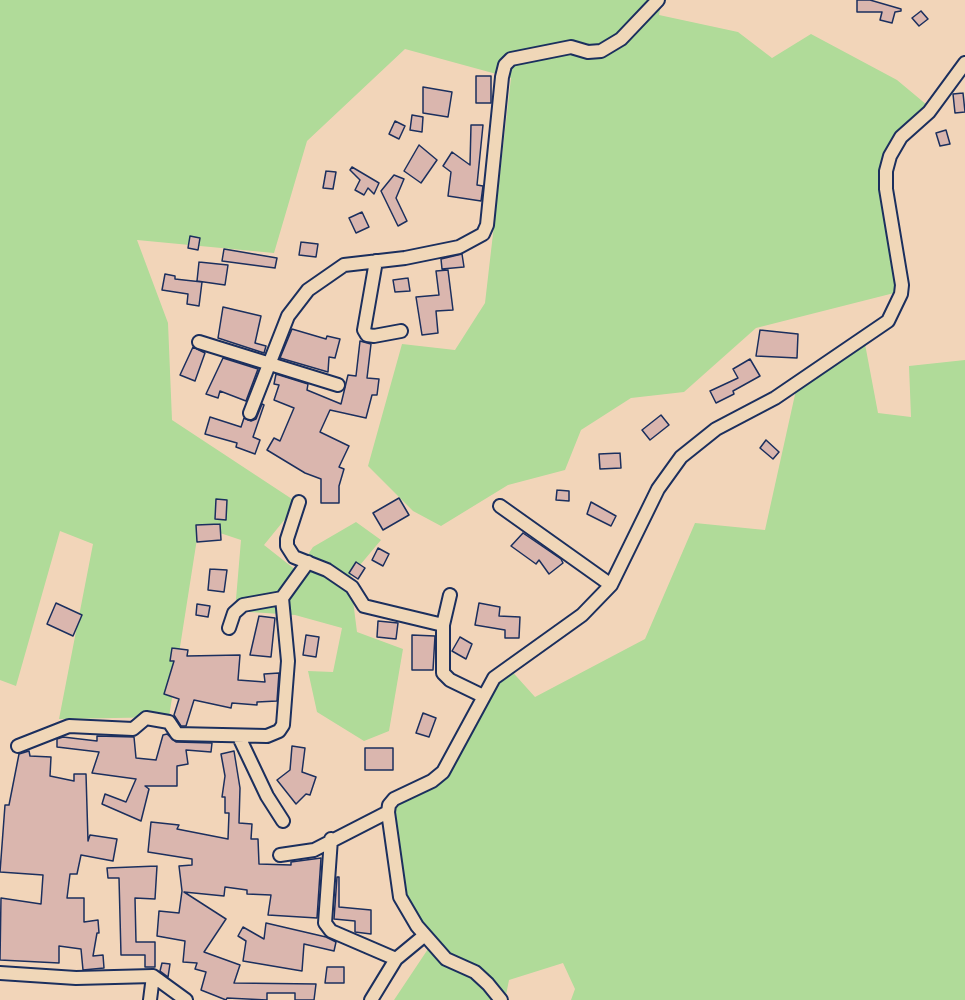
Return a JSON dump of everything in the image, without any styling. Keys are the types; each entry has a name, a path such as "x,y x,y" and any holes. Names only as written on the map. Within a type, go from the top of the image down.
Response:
{"street":[{"path":"250,413 288,316 308,290 344,265 459,247 483,234 487,225 505,65 511,59 571,47 588,52 601,51 621,39 658,0"},
{"path":"501,1000 475,972 446,959 424,936 400,897 388,812 393,799 432,781 443,772 494,678 582,615 611,585 658,489 681,457 716,429 775,398 888,321 901,294 902,285 886,189 886,171 890,156 901,137 929,112 965,63"},
{"path":"376,261 364,330 367,335 374,336 400,331"},
{"path":"199,342 270,362 338,385"},
{"path":"299,502 292,516 287,546 294,557 327,570 352,587 364,606 443,625"},
{"path":"500,506 611,585"},
{"path":"18,746 69,726 133,729 146,718 169,722 177,734 200,733 239,737 267,736 279,731 283,725 288,661 282,598 308,562"},
{"path":"450,595 443,625 443,673 450,680 483,696"},
{"path":"229,628 234,612 243,606 282,598"},
{"path":"239,737 267,796 284,820"},
{"path":"280,855 314,850 331,839 388,812"},
{"path":"331,839 325,923 331,931 396,959"},
{"path":"371,1000 396,959 424,936"},
{"path":"0,973 76,978 153,976 186,1000"},
{"path":"150,1000 153,976"}],"green space":[{"path":"0,0 662,0 659,15 738,32 772,58 811,34 897,80 927,105 894,154 885,194 902,291 756,328 684,392 631,398 581,430 565,470 508,485 441,526 413,511 368,466 402,344 455,350 485,303 511,78 405,49 307,141 274,253 137,240 168,323 172,420 298,503 264,545 297,571 313,547 356,522 381,540 350,577 357,632 403,649 389,731 364,741 317,712 308,671 333,672 342,628 295,615 235,611 241,540 199,526 169,717 59,719 93,544 60,531 16,686 0,680"},
{"path":"865,344 878,413 911,417 909,366 965,360 965,1000 571,1000 575,989 563,963 509,980 505,1000 394,1000 428,949 399,900 392,806 453,760 480,691 508,667 535,697 645,639 695,523 765,530 796,390"}],"building":[{"path":"857,0 870,0 901,9 901,11 895,12 892,23 880,20 882,12 857,12"},
{"path":"921,11 928,19 919,26 912,18"},
{"path":"476,76 491,76 491,103 476,103"},
{"path":"423,87 452,92 448,117 423,113"},
{"path":"963,93 965,112 955,113 953,94"},
{"path":"412,115 423,117 422,132 410,130"},
{"path":"395,121 405,126 399,139 389,134"},
{"path":"471,125 483,125 477,185 483,186 481,201 448,196 451,172 443,166 452,152 470,165"},
{"path":"946,130 950,144 940,146 936,133"},
{"path":"419,145 437,160 421,183 404,171"},
{"path":"352,167 379,183 374,194 368,188 364,195 355,190 360,180 350,170"},
{"path":"326,171 336,172 333,189 323,188"},
{"path":"394,175 404,179 396,198 407,221 398,226 381,191"},
{"path":"362,212 369,227 356,233 349,218"},
{"path":"190,236 200,238 198,250 188,248"},
{"path":"301,242 318,244 316,257 299,255"},
{"path":"224,249 277,258 275,268 222,261"},
{"path":"462,254 464,267 442,269 441,259"},
{"path":"199,262 228,265 225,285 197,281"},
{"path":"448,270 453,310 436,311 438,333 422,335 416,297 439,295 436,271"},
{"path":"165,274 175,276 175,279 202,282 199,306 187,304 188,294 162,290"},
{"path":"408,278 410,291 395,292 393,280"},
{"path":"223,307 261,316 255,343 266,346 264,353 218,338"},
{"path":"292,329 326,339 327,336 340,339 335,358 329,357 328,372 280,358"},
{"path":"760,330 798,334 797,358 756,356"},
{"path":"360,341 371,344 367,378 379,379 377,395 372,395 366,418 330,410 320,432 349,446 339,467 344,469 339,486 339,503 321,503 321,479 305,473 267,450 274,438 280,441 294,408 274,400 279,385 274,384 276,374 308,384 307,390 341,404 348,375 356,376"},
{"path":"193,347 205,353 195,381 180,375"},
{"path":"223,358 258,369 246,401 220,391 218,398 206,394"},
{"path":"750,359 760,376 716,403 710,391 738,378 733,369"},
{"path":"262,404 264,405 253,437 260,440 255,454 236,447 237,443 205,434 210,417 241,427 244,418 251,421 256,419"},
{"path":"661,415 669,425 650,440 642,430"},
{"path":"766,440 779,452 773,459 760,448"},
{"path":"620,453 621,468 600,469 599,454"},
{"path":"557,490 569,491 569,501 556,500"},
{"path":"399,498 409,515 383,530 373,513"},
{"path":"216,499 227,500 226,520 215,519"},
{"path":"591,502 616,516 611,526 587,514"},
{"path":"220,524 221,540 197,542 196,525"},
{"path":"523,533 561,559 563,563 549,574 539,560 536,564 511,546"},
{"path":"378,548 389,554 383,566 372,560"},
{"path":"356,562 365,568 358,579 349,573"},
{"path":"210,569 227,570 224,592 208,590"},
{"path":"56,603 82,615 73,636 47,624"},
{"path":"479,603 500,607 499,616 520,617 519,638 505,638 505,630 475,625"},
{"path":"197,604 210,606 208,617 196,615"},
{"path":"259,616 275,618 271,657 250,655"},
{"path":"378,621 398,623 396,639 377,637"},
{"path":"306,635 319,637 316,657 303,655"},
{"path":"412,635 435,636 433,670 412,670"},
{"path":"460,637 472,644 466,659 452,651"},
{"path":"172,648 188,650 187,656 240,655 238,680 265,682 264,674 279,673 277,701 257,702 257,705 232,703 231,708 194,700 186,726 181,726 174,715 179,699 164,694 174,661 170,661"},
{"path":"423,713 436,718 429,737 416,733"},
{"path":"167,734 176,742 212,743 211,752 186,750 188,764 177,766 177,786 145,786 149,789 141,821 102,804 105,794 126,802 136,779 92,773 99,752 57,747 57,739 63,737 97,741 97,736 134,737 136,758 156,760 163,735"},
{"path":"292,746 305,748 302,772 316,777 310,795 306,794 296,804 277,780 290,770"},
{"path":"365,748 393,748 393,770 365,770"},
{"path":"29,751 30,756 51,757 50,776 74,781 74,774 86,774 88,841 90,835 117,839 113,861 81,855 77,874 70,874 67,898 84,898 84,922 98,920 99,933 97,933 93,956 103,955 104,968 83,970 81,949 59,946 59,963 0,960 1,898 41,904 43,875 0,872 5,805 9,805 19,754"},
{"path":"234,751 240,788 239,823 252,824 251,839 258,839 259,864 291,865 291,862 321,858 317,918 268,915 271,895 247,894 247,890 225,887 224,896 184,892 226,919 204,952 240,965 234,983 316,984 314,1000 295,1000 295,993 267,993 267,1000 227,998 226,1000 201,990 206,972 195,969 197,963 183,962 185,941 157,936 159,911 179,913 182,891 179,866 192,865 192,859 148,852 151,822 179,825 177,829 228,839 229,813 225,813 225,797 222,797 225,776 221,754"},
{"path":"157,866 155,899 135,898 136,942 155,942 155,967 145,967 145,955 121,955 119,878 108,878 107,868"},
{"path":"337,877 339,877 339,907 371,910 371,934 355,932 355,921 334,919"},
{"path":"266,923 326,937 336,942 334,951 304,944 302,971 243,961 246,941 238,936 243,927 264,939"},
{"path":"162,963 170,964 168,977 160,971"},
{"path":"327,967 344,967 344,983 325,983"}]}
